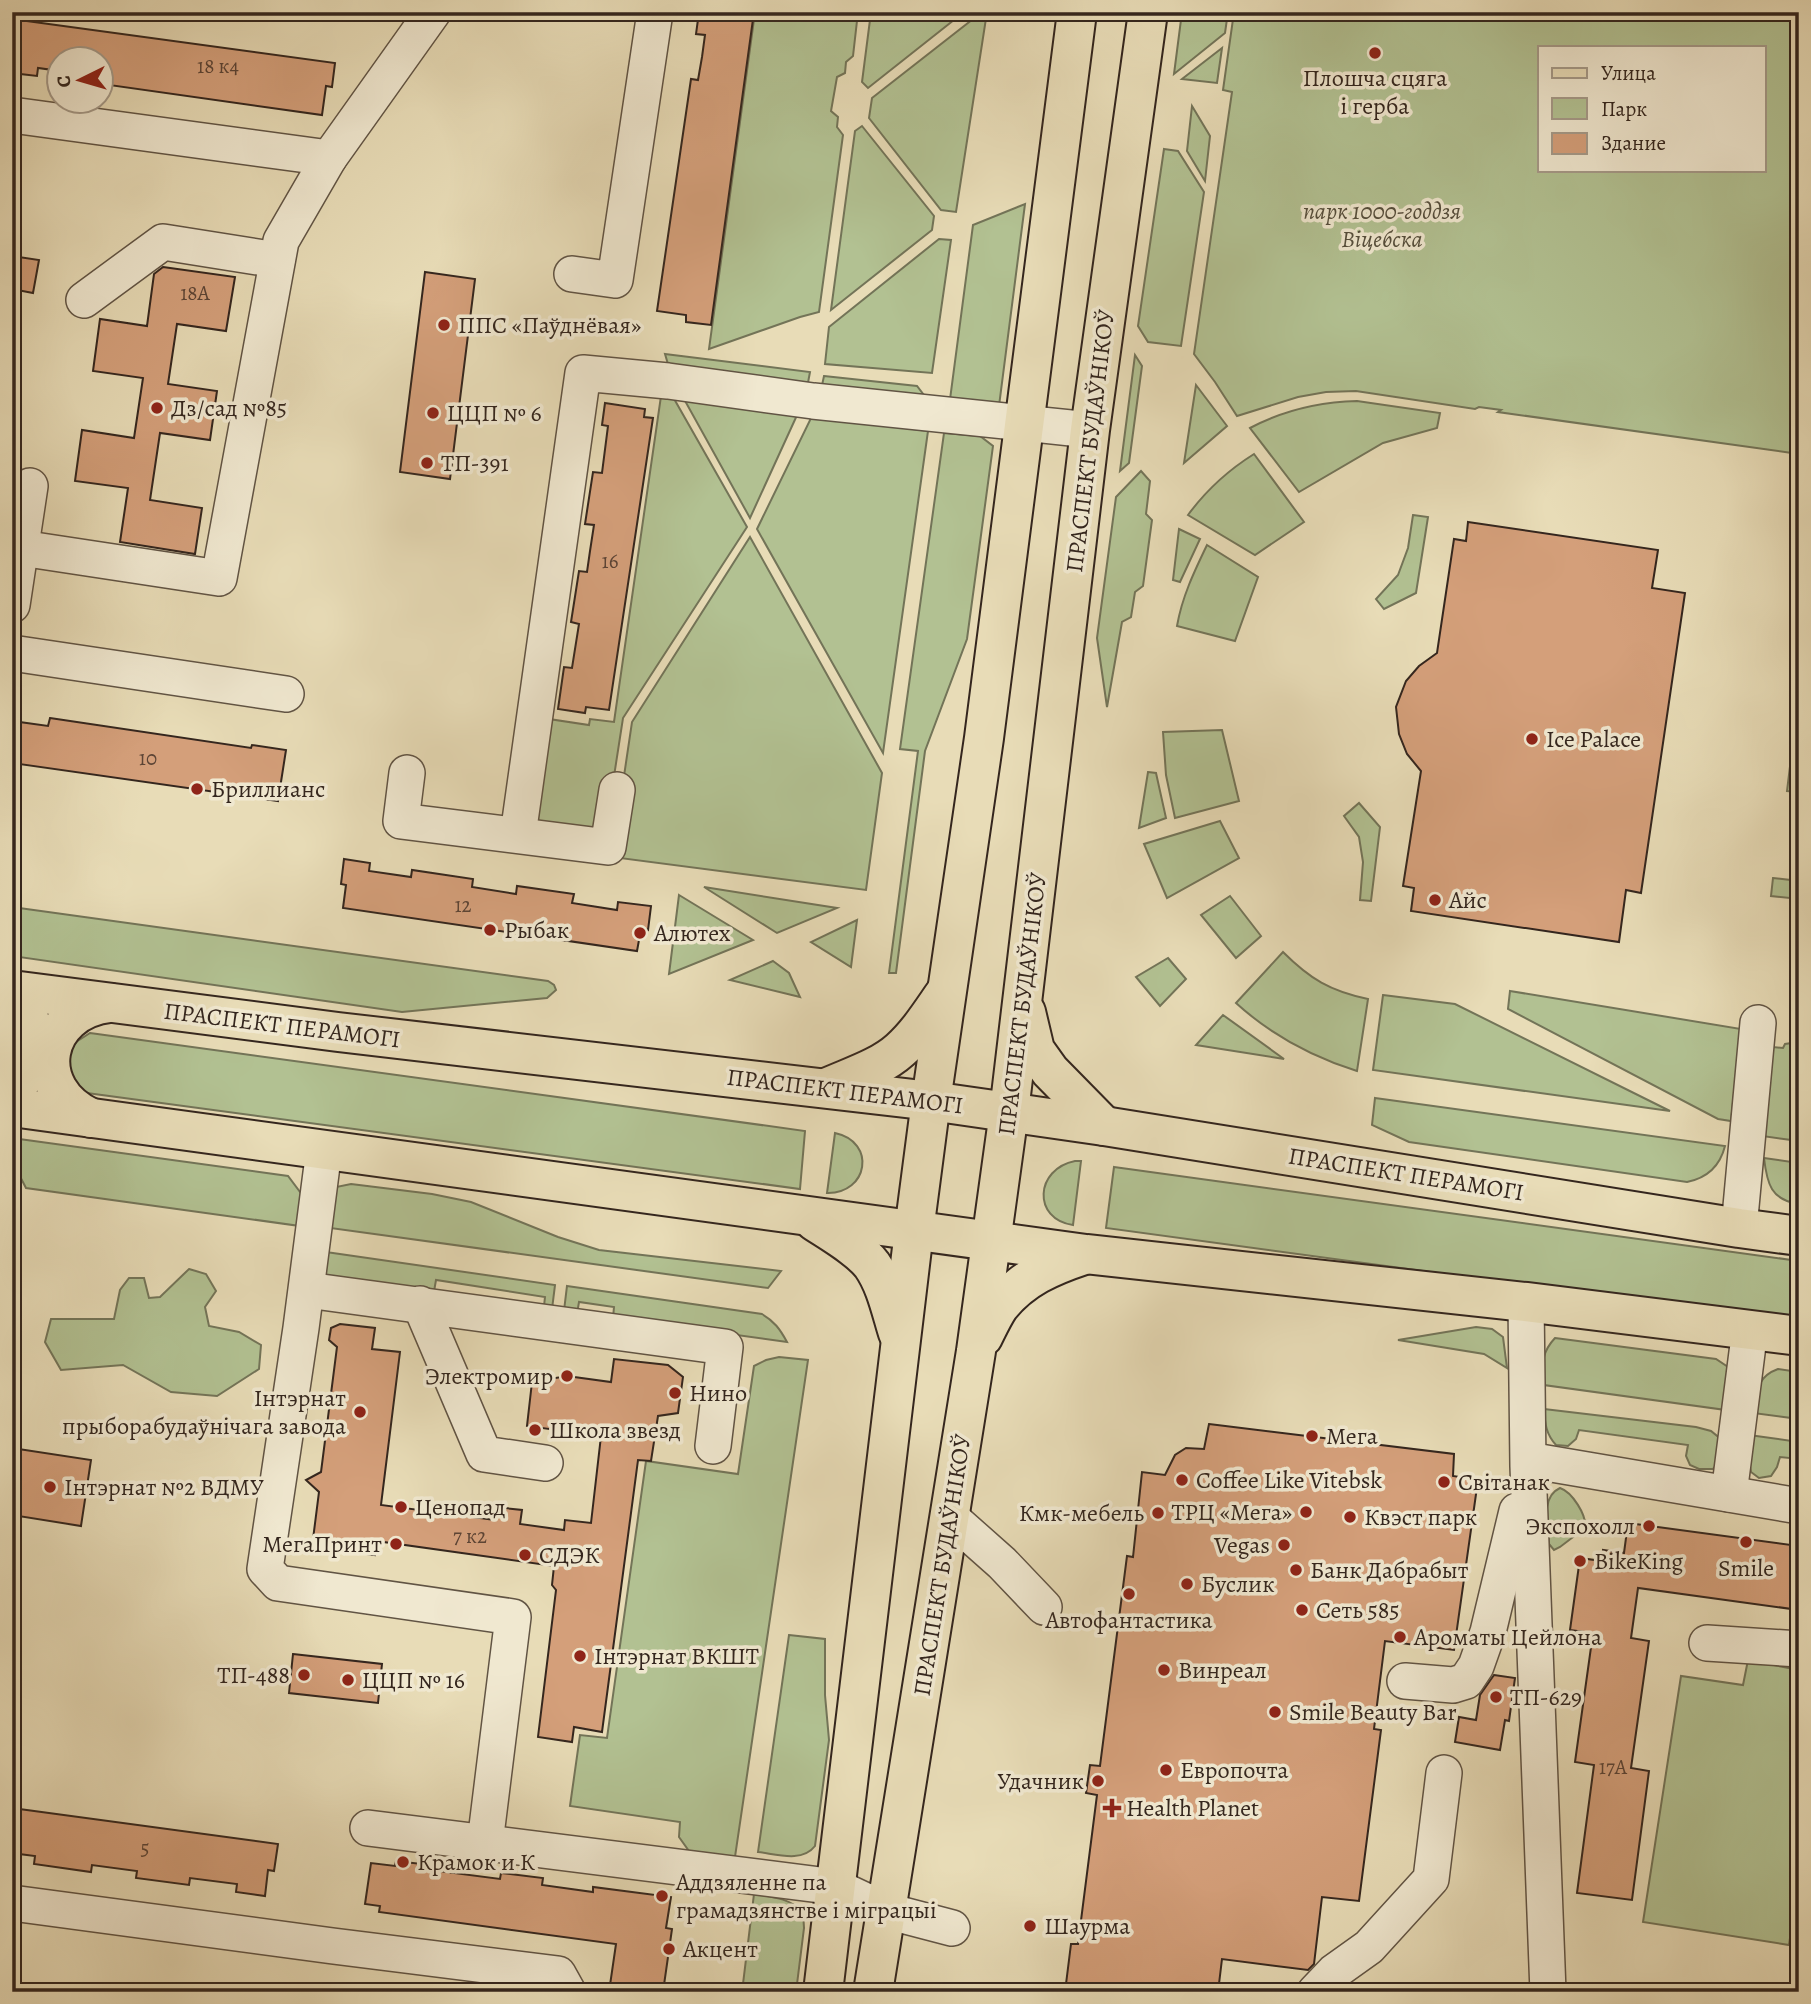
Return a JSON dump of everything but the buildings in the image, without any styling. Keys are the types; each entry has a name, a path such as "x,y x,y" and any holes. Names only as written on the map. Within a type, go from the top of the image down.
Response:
{"main road":[{"path":"823,1992 914,1231 984,738 1077,12"},
{"name":"ПРАСПЕКТ БУДАЎНІКОЎ","path":"873,1992 976,1351 1009,1112 1090,430 1148,12"},
{"path":"826,1088 870,1069 898,1052 921,1028 948,989"},
{"name":"ПРАСПЕКТ ПЕРАМОГІ","path":"12,990 338,1032 931,1101 1799,1236"},
{"path":"1022,996 1035,1049 1049,1071 1104,1126"},
{"path":"12,998 29,1017 36,1042 30,1069 12,1090"},
{"path":"91,1118 69,1105 60,1095 54,1083 50,1057 53,1043 69,1018 95,1004 110,1003"},
{"path":"12,1107 991,1242 1526,1302 1799,1336"},
{"path":"810,1218 872,1265 886,1292 900,1342"},
{"path":"976,1351 998,1308 1023,1283 1048,1268 1086,1254"}],"street":[{"path":"21,548 219,578 281,241 330,158 433,12"},
{"path":"572,274 615,280 655,12"},
{"path":"12,115 330,158"},
{"path":"84,300 163,242 277,260"},
{"path":"518,835 583,373 668,381 813,401 1090,430"},
{"path":"12,605 30,486"},
{"path":"12,653 286,694"},
{"path":"407,773 401,821 608,847 617,790"},
{"path":"1739,1228 1758,1023"},
{"path":"324,1150 307,1290 265,1569 278,1583 513,1617 485,1843"},
{"path":"307,1290 725,1348 713,1446"},
{"path":"1526,1302 1534,1464 1548,1992"},
{"path":"420,1304 484,1454 545,1463"},
{"path":"1729,1494 1750,1329"},
{"path":"1534,1464 1799,1506"},
{"path":"1405,1681 1453,1685 1466,1681 1476,1666 1488,1632 1534,1464"},
{"path":"949,1516 1002,1563 1044,1607"},
{"path":"1707,1643 1799,1648"},
{"path":"1315,1992 1334,1972 1369,1947 1431,1879 1444,1773"},
{"path":"368,1828 836,1888 887,1911 951,1927"},
{"path":"12,1903 558,1974 568,1992"}],"green space":[{"path":"755,12 858,12 853,56 846,62 845,73 837,77 831,111 838,117 837,127 843,135 819,312 709,349"},
{"path":"871,12 964,12 868,88 862,82"},
{"path":"982,12 987,12 956,212 941,210 869,118 872,98"},
{"path":"1182,12 1228,12 1225,33 1174,74"},
{"name":"парк 1000-годдзя Віцебска","path":"1234,12 1799,12 1799,454 1356,391 1298,397 1237,416 1194,354 1232,92 1223,90"},
{"path":"1222,48 1217,83 1182,79"},
{"path":"1192,106 1210,136 1205,181 1187,151"},
{"path":"862,126 934,216 932,230 831,310 855,131"},
{"path":"1164,149 1178,151 1204,192 1181,346 1148,342 1138,326"},
{"path":"1025,204 999,406 949,407 973,225"},
{"path":"939,239 951,240 932,373 825,364 829,327"},
{"path":"665,354 810,372 807,388 670,371"},
{"path":"1135,355 1142,366 1129,463 1120,471"},
{"path":"824,376 917,386 930,403 821,390"},
{"path":"1196,385 1227,426 1184,463"},
{"path":"661,396 673,397 747,527 623,718 604,841 526,832 542,718 589,725 590,719 614,722"},
{"path":"684,399 798,413 750,518"},
{"path":"1357,401 1440,413 1437,428 1383,443 1299,492 1250,428 1302,408"},
{"path":"812,416 928,431 883,753 757,529"},
{"path":"944,433 980,436 993,446 967,639 925,751 896,973 889,973 918,751 900,749"},
{"path":"1254,454 1304,522 1255,555 1188,515 1218,481"},
{"path":"1141,471 1150,481 1146,514 1152,520 1143,586 1135,592 1131,617 1122,622 1107,707 1097,638 1116,497"},
{"path":"1413,515 1428,517 1416,593 1384,609 1376,599 1398,575 1408,548"},
{"path":"1179,529 1200,539 1180,582 1173,580"},
{"path":"750,537 882,773 866,890 612,857 632,722"},
{"path":"1207,545 1258,577 1235,641 1177,626 1185,595"},
{"path":"1796,717 1799,718 1799,792 1787,791"},
{"path":"1222,730 1239,801 1175,818 1166,775 1163,732"},
{"path":"1148,772 1156,773 1166,818 1139,828"},
{"path":"1359,803 1380,827 1371,901 1360,900 1363,862 1359,837 1344,816"},
{"path":"1220,821 1239,858 1167,898 1144,844"},
{"path":"1773,878 1799,881 1799,899 1771,896"},
{"path":"704,887 837,908 777,933"},
{"path":"679,895 753,940 669,974"},
{"path":"1230,896 1261,936 1236,958 1201,915"},
{"path":"12,907 548,981 556,990 547,998 402,1012 12,956"},
{"path":"857,920 851,967 811,942"},
{"path":"1283,952 1321,983 1368,999 1357,1071 1324,1059 1293,1043 1263,1025 1236,1003"},
{"path":"1168,958 1186,979 1160,1006 1136,977"},
{"path":"773,961 789,973 800,997 730,980"},
{"path":"1510,991 1741,1029 1731,1121 1718,1119 1508,1009"},
{"path":"1383,995 1455,1004 1670,1111 1373,1070"},
{"path":"1223,1015 1284,1059 1196,1045"},
{"path":"90,1033 805,1131 800,1189 87,1093 71,1082 66,1056 76,1042"},
{"path":"1799,1042 1799,1141 1762,1136 1773,1047 1783,1048 1785,1044"},
{"path":"1375,1098 1725,1146 1720,1160 1712,1170 1701,1178 1687,1182 1409,1142 1372,1125"},
{"path":"835,1133 848,1138 857,1146 862,1156 862,1167 859,1177 851,1185 841,1191 827,1193"},
{"path":"12,1138 288,1176 303,1196 300,1226 26,1188 12,1161"},
{"path":"1764,1158 1799,1163 1799,1204 1776,1195 1769,1183"},
{"path":"1075,1161 1081,1161 1073,1225 1050,1214 1044,1194 1046,1183 1052,1174"},
{"path":"1114,1167 1799,1261 1799,1322 1106,1228"},
{"path":"351,1184 432,1194 471,1202 558,1237 599,1250 781,1271 768,1288 323,1227 336,1187"},
{"path":"319,1251 555,1285 551,1317 543,1315 545,1297 436,1280 432,1303 320,1285"},
{"path":"189,1269 206,1274 216,1291 205,1307 209,1326 239,1332 261,1345 259,1369 217,1396 171,1392 123,1365 61,1370 45,1342 51,1319 114,1319 120,1290 129,1278 144,1278 149,1298 160,1297"},
{"path":"567,1286 762,1314 776,1326 787,1342 613,1318 614,1307 579,1302 576,1320 563,1319"},
{"path":"1476,1327 1492,1329 1503,1337 1507,1368 1484,1354 1398,1340"},
{"path":"1555,1338 1716,1359 1728,1367 1726,1410 1544,1385 1545,1355"},
{"path":"779,1357 808,1360 735,1857 689,1851 679,1837 680,1822 570,1806 580,1735 607,1738 646,1461 738,1474 754,1366"},
{"path":"1778,1369 1799,1372 1799,1419 1753,1413 1761,1381"},
{"path":"1544,1409 1711,1431 1722,1440 1719,1462 1713,1469 1699,1469 1690,1465 1686,1456 1688,1445 1579,1430 1576,1439 1568,1446 1556,1445 1547,1428"},
{"path":"1749,1435 1799,1442 1799,1459 1780,1457 1771,1476 1759,1478 1751,1472 1748,1457"},
{"path":"1560,1488 1578,1505 1584,1517 1585,1528 1554,1550 1549,1544 1547,1505 1554,1492"},
{"path":"789,1635 825,1639 825,1695 829,1740 815,1846 796,1856 758,1852"},
{"path":"1748,1660 1799,1670 1799,1877 1789,1945 1643,1922 1681,1676 1743,1685"},
{"path":"754,1894 786,1901 803,1912 804,1928 796,1992 742,1992"}],"place":[{"name":"Плошча сцяга і герба","path":"1375,53"},
{"name":"ППС «Паўднёвая»","path":"444,325"},
{"name":"Дз/сад №85","path":"157,408"},
{"name":"ЦЦП № 6","path":"433,413"},
{"name":"ТП-391","path":"427,463"},
{"name":"Ice Palace","path":"1532,739"},
{"name":"Бриллианс","path":"197,789"},
{"name":"Айс","path":"1435,900"},
{"name":"Рыбак","path":"490,930"},
{"name":"Алютех","path":"640,933"},
{"name":"Электромир","path":"567,1376"},
{"name":"Нино","path":"675,1393"},
{"name":"Інтэрнат прыборабудаўнічага завода","path":"360,1412"},
{"name":"Школа звезд","path":"535,1430"},
{"name":"Мега","path":"1312,1436"},
{"name":"Coffee Like Vitebsk","path":"1182,1480"},
{"name":"Світанак","path":"1444,1482"},
{"name":"Інтэрнат №2 ВДМУ","path":"50,1487"},
{"name":"Ценопад","path":"401,1507"},
{"name":"ТРЦ «Мега»","path":"1306,1512"},
{"name":"Кмк-мебель","path":"1158,1513"},
{"name":"Квэст парк","path":"1350,1517"},
{"name":"Экспохолл","path":"1649,1526"},
{"name":"Smile","path":"1746,1542"},
{"name":"МегаПринт","path":"396,1544"},
{"name":"Vegas","path":"1284,1545"},
{"name":"СДЭК","path":"525,1555"},
{"name":"BikeKing","path":"1580,1561"},
{"name":"Банк Дабрабыт","path":"1296,1570"},
{"name":"Буслик","path":"1187,1584"},
{"name":"Автофантастика","path":"1129,1594"},
{"name":"Сеть 585","path":"1302,1610"},
{"name":"Ароматы Цейлона","path":"1400,1637"},
{"name":"Інтэрнат ВКШТ","path":"580,1656"},
{"name":"Винреал","path":"1164,1670"},
{"name":"ТП-488","path":"304,1675"},
{"name":"ЦЦП № 16","path":"348,1680"},
{"name":"ТП-629","path":"1496,1697"},
{"name":"Smile Beauty Bar","path":"1275,1712"},
{"name":"Европочта","path":"1166,1770"},
{"name":"Удачник","path":"1098,1781"},
{"name":"Health Planet","path":"1112,1808"},
{"name":"Крамок и К","path":"403,1862"},
{"name":"Аддзяленне па грамадзянстве і міграцыі","path":"662,1896"},
{"name":"Шаурма","path":"1030,1926"},
{"name":"Акцент","path":"669,1949"}]}
